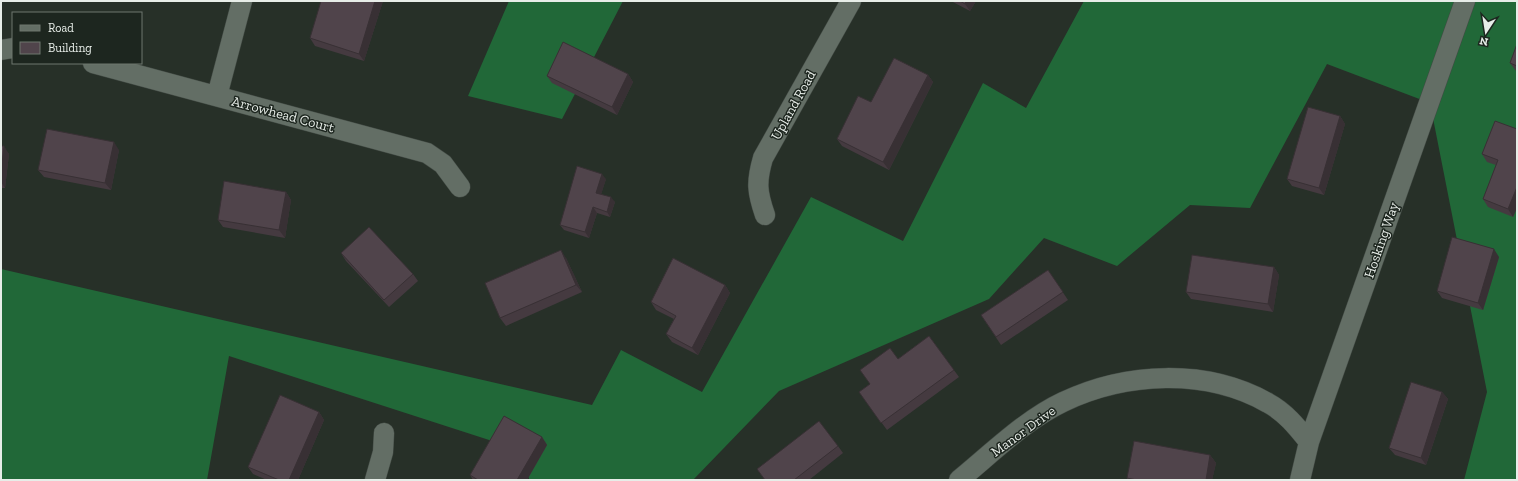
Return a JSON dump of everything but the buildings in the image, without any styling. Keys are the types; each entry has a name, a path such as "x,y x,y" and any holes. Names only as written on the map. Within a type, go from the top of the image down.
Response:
{"street":[{"path":"217,96 242,1"},
{"name":"Upland Road","path":"765,215 758,195 758,174 763,158 851,1"},
{"name":"Hosking Way","path":"1300,480 1309,442 1466,1"},
{"path":"1,50 12,48"},
{"name":"Arrowhead Court","path":"97,64 427,154 443,164 460,187"},
{"name":"Manor Drive","path":"959,480 1031,421 1063,402 1097,388 1132,380 1173,378 1213,383 1246,392 1269,403 1292,421 1309,442"},
{"path":"375,480 383,452 384,433"}],"green space":[{"path":"509,1 623,1 562,119 468,96"},
{"path":"1084,1 1517,1 1517,480 1464,480 1487,392 1430,103 1327,64 1250,208 1190,205 1117,266 1044,238 989,299 779,391 693,480 529,480 526,452 229,356 207,480 1,480 1,269 592,405 621,350 702,392 811,197 903,241 983,83 1026,108"}]}
